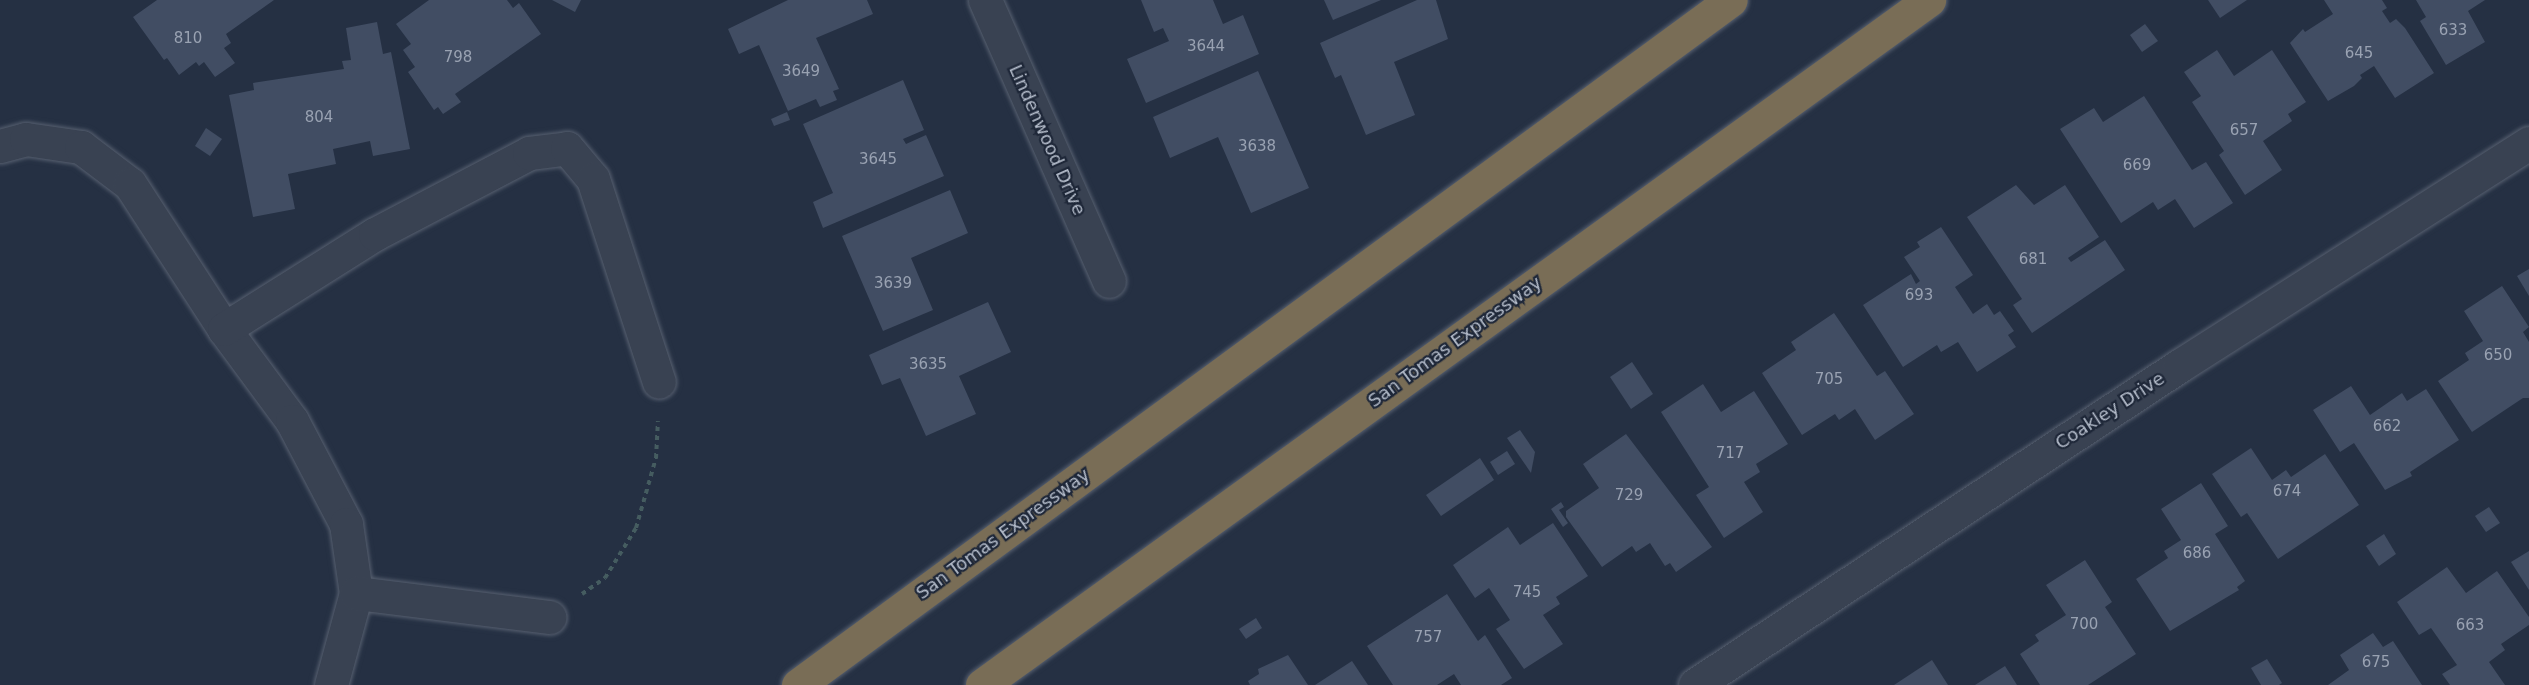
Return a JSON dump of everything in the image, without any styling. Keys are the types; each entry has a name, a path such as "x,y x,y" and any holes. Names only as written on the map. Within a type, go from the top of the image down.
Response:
{"highway":[{"name":"San Tomas Expressway","path":"798,685 1731,0"},
{"name":"San Tomas Expressway","path":"982,685 1929,0"}],"street":[{"name":"Lindenwood Drive","path":"985,0 1109,281"},
{"path":"0,146 26,139 81,147 130,184 224,329 292,421 346,524 356,593 330,685"},
{"name":"Coakley Drive","path":"1695,685 2189,360 2529,143"},
{"path":"224,329 375,234 437,201 529,153 567,148 593,179 659,382"},
{"path":"356,593 550,617"}],"path":[{"path":"550,617 605,578 636,528 656,458 659,382"}],"building":[{"path":"157,0 274,0 226,34 231,43 224,48 235,63 215,77 204,62 199,66 196,62 179,75 167,58 164,60 133,17"},
{"path":"429,0 507,0 513,8 519,3 541,34 455,94 461,102 443,114 438,107 434,110 408,72 415,67 403,50 411,44 396,24"},
{"path":"552,0 581,0 575,12"},
{"path":"788,0 867,0 873,14 816,38 839,89 833,91 837,100 820,107 816,99 788,111 759,45 739,54 728,29"},
{"path":"1141,0 1213,0 1223,24 1243,15 1259,54 1146,103 1127,59 1169,41 1163,28 1154,32"},
{"path":"1324,0 1381,0 1333,20"},
{"path":"1417,0 1436,0 1448,39 1394,62 1415,115 1366,135 1341,75 1335,78 1320,43"},
{"path":"2208,0 2247,0 2220,18"},
{"path":"2324,0 2382,0 2387,8 2382,11 2390,23 2396,19 2405,28 2434,73 2395,98 2374,66 2360,75 2362,78 2354,86 2328,101 2290,43 2303,29 2305,32 2333,14"},
{"path":"2416,0 2485,0 2468,11 2485,42 2446,65 2420,21 2426,17"},
{"path":"377,22 383,54 391,52 410,149 373,156 370,141 333,149 336,164 288,174 295,209 253,217 229,95 254,90 253,83 344,69 342,61 351,60 346,28"},
{"path":"2145,24 2158,41 2142,52 2130,35"},
{"path":"2217,50 2234,76 2272,50 2306,102 2288,114 2292,121 2263,141 2282,170 2245,195 2219,155 2224,151 2192,102 2201,96 2184,72"},
{"path":"1258,71 1309,188 1251,213 1218,137 1170,158 1153,117"},
{"path":"903,80 924,130 903,139 906,144 926,135 944,176 823,228 813,202 833,193 803,124"},
{"path":"2144,96 2192,170 2206,162 2233,203 2194,228 2175,199 2158,210 2153,202 2121,223 2060,129 2094,108 2103,122"},
{"path":"787,112 790,120 774,126 771,119"},
{"path":"206,128 222,139 210,156 195,146"},
{"path":"2016,185 2034,205 2065,185 2099,237 2068,258 2071,262 2105,240 2125,270 2032,333 2013,305 2022,299 1967,217"},
{"path":"950,190 968,233 911,258 933,310 883,331 842,236"},
{"path":"1941,227 1973,275 1955,287 1973,314 1987,304 1994,315 2000,311 2014,331 2008,335 2016,347 1977,372 1958,342 1941,352 1937,345 1903,367 1863,305 1911,274 1916,284 1920,281 1904,257 1920,247 1917,242"},
{"path":"2529,269 2529,296 2517,276"},
{"path":"2502,286 2529,327 2523,332 2529,342 2529,398 2523,398 2472,432 2438,381 2469,360 2465,353 2483,341 2464,311"},
{"path":"988,302 1011,352 959,376 976,414 926,436 900,378 882,385 869,355"},
{"path":"1834,313 1877,376 1885,371 1914,414 1875,440 1855,409 1839,420 1835,414 1802,435 1762,373 1796,350 1791,342"},
{"path":"1632,362 1653,394 1631,409 1610,377"},
{"path":"1703,384 1721,412 1754,391 1788,444 1756,464 1760,472 1744,482 1763,512 1724,538 1696,495 1709,487 1661,412"},
{"path":"2351,386 2370,415 2402,393 2407,401 2426,389 2459,440 2410,472 2412,476 2385,490 2354,443 2340,452 2313,410"},
{"path":"1520,430 1535,452 1531,473 1507,438"},
{"path":"1626,434 1712,547 1676,572 1670,563 1665,566 1650,543 1636,552 1632,546 1602,567 1566,517 1566,511 1599,488 1583,464"},
{"path":"2251,448 2272,480 2286,470 2291,477 2325,454 2359,505 2278,559 2247,513 2241,517 2212,474"},
{"path":"1507,451 1515,464 1498,475 1490,462"},
{"path":"1480,458 1494,480 1441,516 1426,495"},
{"path":"2201,483 2228,526 2215,534 2245,581 2237,587 2239,590 2170,631 2136,579 2168,558 2164,551 2181,540 2161,509"},
{"path":"1561,502 1564,507 1559,510 1568,523 1563,527 1551,509"},
{"path":"2489,507 2500,523 2486,532 2475,516"},
{"path":"1553,523 1588,576 1556,597 1560,604 1543,615 1563,644 1524,669 1496,629 1510,620 1489,588 1475,598 1453,565 1508,527 1520,545"},
{"path":"2384,534 2396,554 2379,566 2366,546"},
{"path":"2529,551 2529,590 2511,562"},
{"path":"2085,560 2112,602 2105,607 2136,654 2088,685 2040,685 2020,654 2039,641 2035,635 2066,615 2046,585"},
{"path":"2447,567 2466,593 2497,571 2529,617 2529,625 2501,644 2505,650 2489,662 2505,685 2450,685 2442,674 2457,665 2431,628 2419,635 2397,602"},
{"path":"1447,594 1478,641 1485,635 1512,678 1501,685 1461,685 1454,674 1437,685 1393,685 1367,646"},
{"path":"1256,618 1262,628 1246,639 1239,629"},
{"path":"2373,633 2383,647 2393,641 2422,685 2328,685 2349,670 2340,655"},
{"path":"1288,655 1308,685 1250,685 1248,681 1259,674 1258,669"},
{"path":"2267,659 2282,683 2279,685 2261,685 2251,668"},
{"path":"1932,660 1948,685 1894,685"},
{"path":"1352,661 1368,685 1315,685"},
{"path":"2005,666 2017,685 1975,685"}]}
